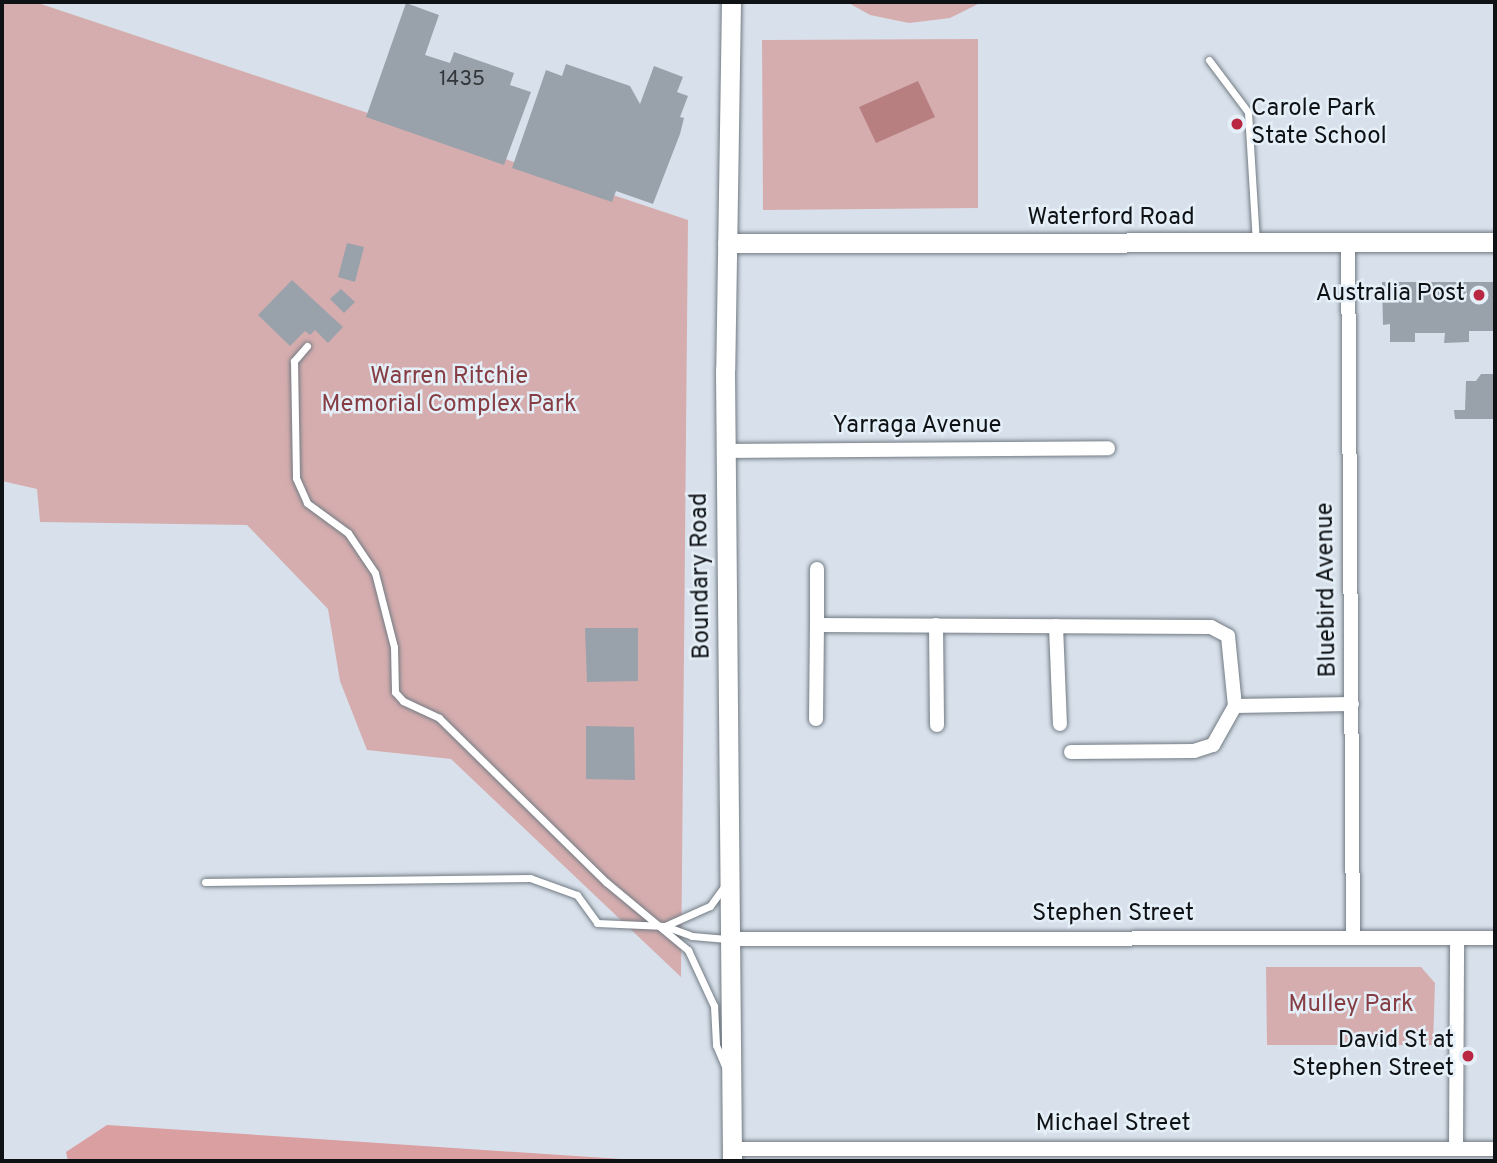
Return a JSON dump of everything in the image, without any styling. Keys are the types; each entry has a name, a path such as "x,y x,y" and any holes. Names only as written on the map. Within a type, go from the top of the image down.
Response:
{"main road":[{"name":"Boundary Road","path":"730,2 726,451 730,1157"},
{"name":"Waterford Road","path":"727,243 1495,243"}],"street":[{"name":"Bluebird Avenue","path":"1348,242 1353,937"},
{"name":"Yarraga Avenue","path":"726,451 1108,448"},
{"path":"816,719 817,569"},
{"path":"817,625 1211,627 1228,636 1235,706 1213,745 1203,748 1071,752"},
{"path":"936,625 937,725"},
{"path":"1056,626 1060,724"},
{"path":"1235,706 1352,704"},
{"path":"1456,1149 1457,938"},
{"name":"Stephen Street","path":"730,939 1495,938"},
{"name":"Michael Street","path":"730,1157 1495,1149"}],"lane":[{"path":"1209,60 1248,112 1256,243"},
{"path":"307,346 294,361 296,478 307,503 348,533 375,573 394,647 395,692 402,701 439,718 606,882 665,926 688,950 714,1006 716,1045 730,1079"},
{"path":"205,882 530,878 577,895 597,923 665,926 692,936 730,939"},
{"path":"665,926 710,906 730,881"}],"green space":[{"name":"Warren Ritchie Memorial Complex Park","path":"2,2 35,2 688,220 681,977 451,759 367,750 340,681 328,609 247,525 40,522 37,489 2,481"},
{"path":"847,2 982,2 950,18 909,23 870,15"},
{"path":"978,39 978,208 763,210 762,40"},
{"name":"Mulley Park","path":"1266,967 1421,967 1435,983 1433,1045 1267,1045"}],"shaded area":[{"path":"918,81 935,117 876,143 859,107"},
{"path":"107,1125 651,1161 68,1161 66,1152"}],"building":[{"path":"406,3 439,15 425,55 450,63 454,52 514,73 510,85 531,92 504,165 366,117"},
{"path":"566,64 630,86 640,104 654,66 683,77 677,92 688,96 680,117 684,118 653,204 616,191 612,202 512,168 546,70 562,76"},
{"path":"347,243 364,247 355,282 338,277"},
{"path":"292,280 343,327 328,343 315,330 310,335 305,331 290,346 258,315"},
{"path":"1382,282 1495,282 1495,331 1469,331 1469,342 1444,343 1445,333 1415,333 1415,342 1390,342 1390,324 1383,325"},
{"path":"341,289 355,302 344,313 330,299"},
{"path":"1481,374 1495,374 1495,419 1455,419 1454,410 1465,410 1466,381 1476,381"},
{"path":"585,628 638,628 638,681 587,682"},
{"path":"586,726 634,727 635,780 586,779"}],"place":[{"name":"Carole Park State School","path":"1237,124"},
{"name":"Australia Post","path":"1479,295"},
{"name":"David St at Stephen Street","path":"1468,1056"}]}
